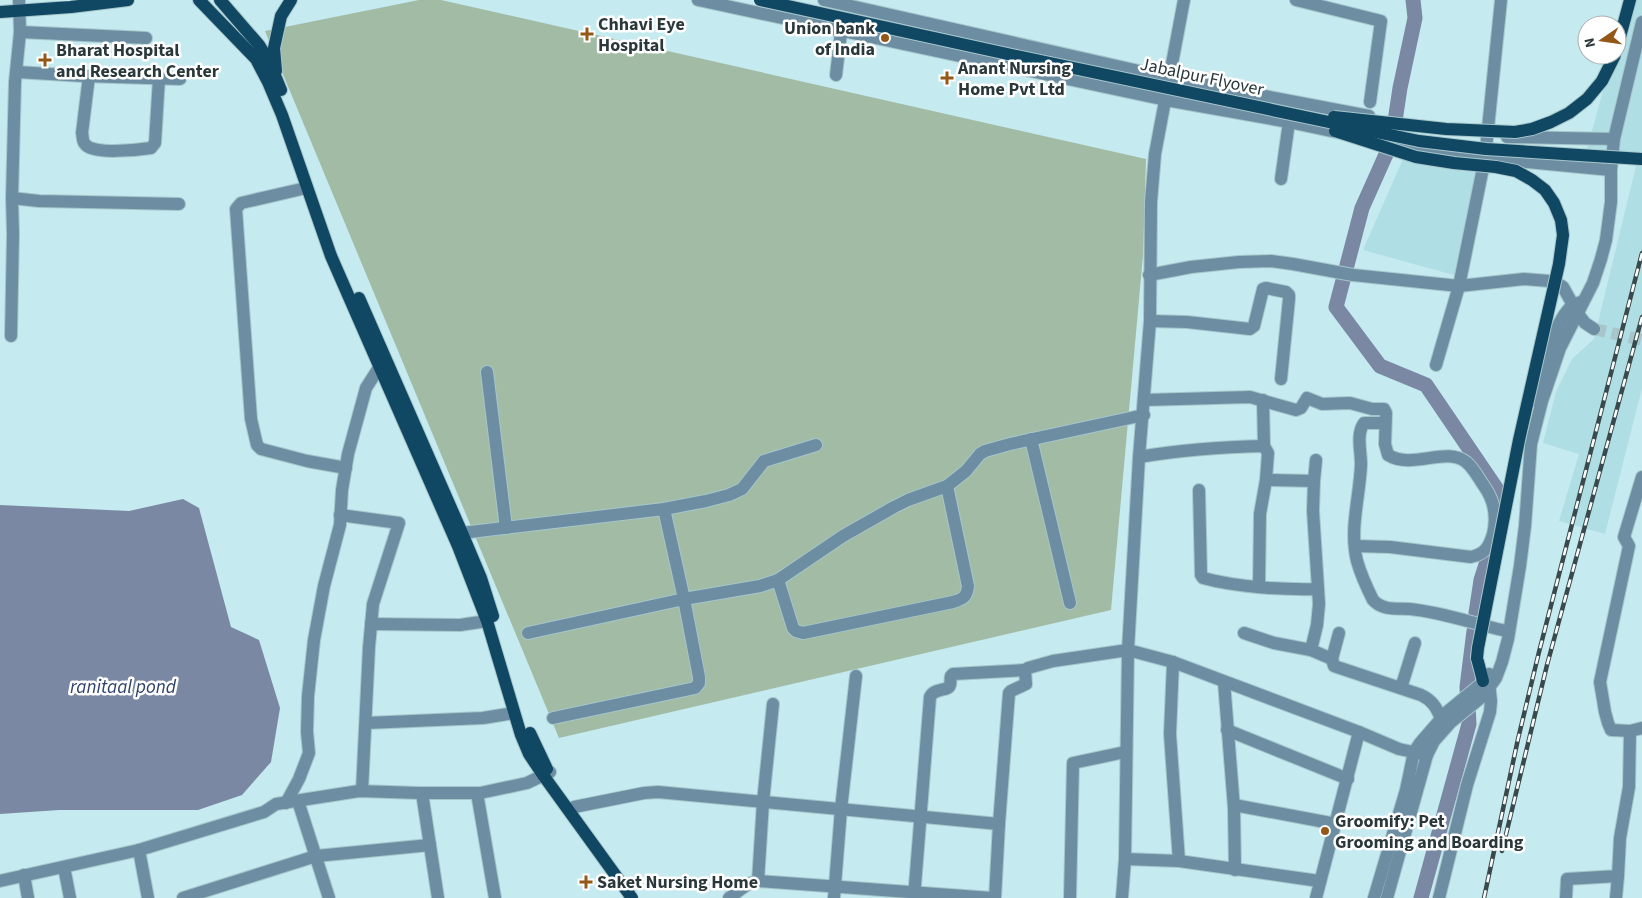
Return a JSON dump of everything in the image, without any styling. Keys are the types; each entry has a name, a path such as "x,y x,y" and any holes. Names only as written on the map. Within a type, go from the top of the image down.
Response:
{"main road":[{"path":"0,12 19,6 128,0"},
{"path":"199,0 256,59 268,82 282,115 331,256 458,546 487,621 514,713 529,754 574,806 640,898"},
{"path":"220,0 259,45 269,61 342,261 375,332 462,533 491,609 526,724 546,774 632,898"},
{"path":"276,80 274,48 281,16 291,0"},
{"name":"Jabalpur Flyover","path":"760,0 1419,141 1486,149 1642,159"},
{"path":"1626,15 1630,0"},
{"path":"1319,119 1338,117 1446,129 1498,132 1532,129 1563,116 1587,99 1602,81 1610,65"},
{"path":"1319,119 1329,129 1416,157 1516,171 1545,190 1554,203 1561,220 1562,235 1559,264 1518,440 1478,648 1477,658 1485,685"}],"street":[{"path":"698,0 1166,100 1289,122 1396,145 1485,158 1611,170"},
{"path":"824,0 847,3 1170,78 1400,122 1488,136 1614,139"},
{"path":"1122,898 1128,650 1150,321 1150,202 1155,154 1184,0"},
{"path":"1296,0 1381,21 1370,102"},
{"path":"1436,365 1459,286 1485,158 1501,0"},
{"path":"836,75 841,31 847,3"},
{"path":"11,336 12,198 16,82 20,32 19,6"},
{"path":"1374,898 1406,790 1420,753 1434,741 1447,718 1485,685 1496,678 1508,639 1525,526 1531,444 1542,401 1560,348 1578,307 1592,283 1606,240 1611,202 1611,170 1614,139 1642,22"},
{"path":"20,32 146,38"},
{"path":"17,72 180,79"},
{"path":"89,76 82,133 85,144 90,148 99,150 150,148 155,143 159,78"},
{"path":"1281,179 1289,122"},
{"path":"306,188 241,202 236,209 251,419 257,445 260,449 346,468"},
{"path":"12,198 39,201 179,204"},
{"path":"1150,275 1191,267 1239,262 1271,262 1353,275 1459,286 1524,280 1549,281 1557,283 1568,292 1578,307 1585,323 1594,329"},
{"path":"1150,321 1187,322 1250,329 1254,326 1263,290 1266,288 1286,292 1289,295 1289,299 1281,379"},
{"path":"1439,898 1467,785 1489,718 1491,701 1485,685 1498,649 1502,630 1520,507 1523,443 1527,424 1552,340 1561,320 1578,307"},
{"path":"329,898 316,856 292,802 309,753 306,732 314,640 324,586 336,543 346,468 356,420 366,388 380,366"},
{"path":"487,372 506,528"},
{"path":"1145,400 1250,397 1296,410 1301,408 1307,398 1322,404 1357,404 1372,409 1384,409 1386,412 1386,453 1391,458 1423,460 1444,456 1456,457 1467,462 1494,503 1493,532 1487,550 1479,556 1471,557 1390,547 1355,546"},
{"path":"1259,587 1260,514 1266,480 1268,453 1264,446 1263,400"},
{"path":"528,633 778,580 843,536 894,507 947,486 961,476 980,454 985,451 1144,415"},
{"path":"1385,423 1364,423 1361,428 1361,463 1354,528 1357,560 1364,582 1373,600 1378,606 1385,608 1413,610 1502,630"},
{"path":"1032,440 1070,603"},
{"path":"462,533 664,509 729,495 742,489 764,461 816,445"},
{"path":"1140,457 1180,450 1264,446"},
{"path":"1311,650 1317,625 1318,604 1313,511 1316,460"},
{"path":"1616,898 1620,838 1636,729 1611,730 1605,712 1600,682 1629,546 1624,536 1642,477"},
{"path":"1266,480 1314,482"},
{"path":"778,580 791,623 793,628 799,633 818,631 953,602 963,598 968,594 968,586 947,486"},
{"path":"1199,490 1203,578 1259,587 1317,589"},
{"path":"552,718 695,688 699,683 684,599 664,509"},
{"path":"340,515 399,523 373,604 362,791"},
{"path":"371,624 460,625 487,621"},
{"path":"1244,633 1274,643 1311,650 1332,659"},
{"path":"1339,633 1332,659 1334,666 1428,698 1447,718"},
{"path":"1401,688 1415,643"},
{"path":"914,895 930,697 935,691 948,688 953,674 1025,670 1053,661 1128,650 1173,662 1399,749 1420,753"},
{"path":"1173,662 1170,734 1179,861"},
{"path":"733,897 748,884 758,881 834,893 994,898 1009,693 1026,684 1025,670"},
{"path":"834,893 840,809 856,676"},
{"path":"1224,682 1234,805 1235,870"},
{"path":"758,881 763,802 773,704"},
{"path":"366,723 484,718 514,713"},
{"path":"1227,730 1348,779"},
{"path":"1316,898 1359,732"},
{"path":"1070,898 1072,766 1076,762 1125,752"},
{"path":"1387,898 1420,753"},
{"path":"0,881 139,850 264,812 276,804 362,791 477,792 527,783 546,774"},
{"path":"477,792 495,898"},
{"path":"574,806 644,792 658,792 998,824"},
{"path":"422,793 438,898"},
{"path":"1234,805 1336,824"},
{"path":"183,898 316,856 430,845"},
{"path":"139,850 148,898"},
{"path":"1124,859 1179,861 1319,881"},
{"path":"64,867 70,898"},
{"path":"24,875 28,898"},
{"path":"1566,898 1567,879 1618,876"}],"shaded area":[{"path":"1628,0 1642,0 1642,388 1605,534 1559,521 1579,454 1543,443 1556,392 1572,359 1594,339 1636,166 1587,149 1610,65 1627,65 1627,15 1624,15"},
{"path":"1403,159 1479,169 1457,276 1363,250"}],"green space":[{"path":"419,0 441,0 1146,159 1143,255 1111,610 559,738 265,31"}],"water":[{"name":"ranitaal pond","path":"183,499 199,508 231,627 259,640 280,708 271,762 242,795 198,810 59,810 0,814 0,505 129,511"}],"waterway":[{"path":"1413,0 1415,18 1400,88 1392,141 1362,208 1336,307 1380,366 1426,385 1496,488 1499,524 1481,580 1476,613"},
{"path":"1421,898 1469,724 1467,687 1474,631"}],"tunnel":[{"path":"1594,329 1642,340"}],"railway":[{"path":"1484,898 1518,739 1539,652 1642,253"},
{"path":"1502,851 1547,665 1642,317"}],"place":[{"name":"Chhavi Eye Hospital","path":"587,34"},
{"name":"Union bank of India","path":"885,38"},
{"name":"Bharat Hospital and Research Center","path":"45,60"},
{"name":"Anant Nursing Home Pvt Ltd","path":"947,78"},
{"name":"Groomify: Pet Grooming and Boarding","path":"1325,831"},
{"name":"Saket Nursing Home","path":"586,882"}]}
